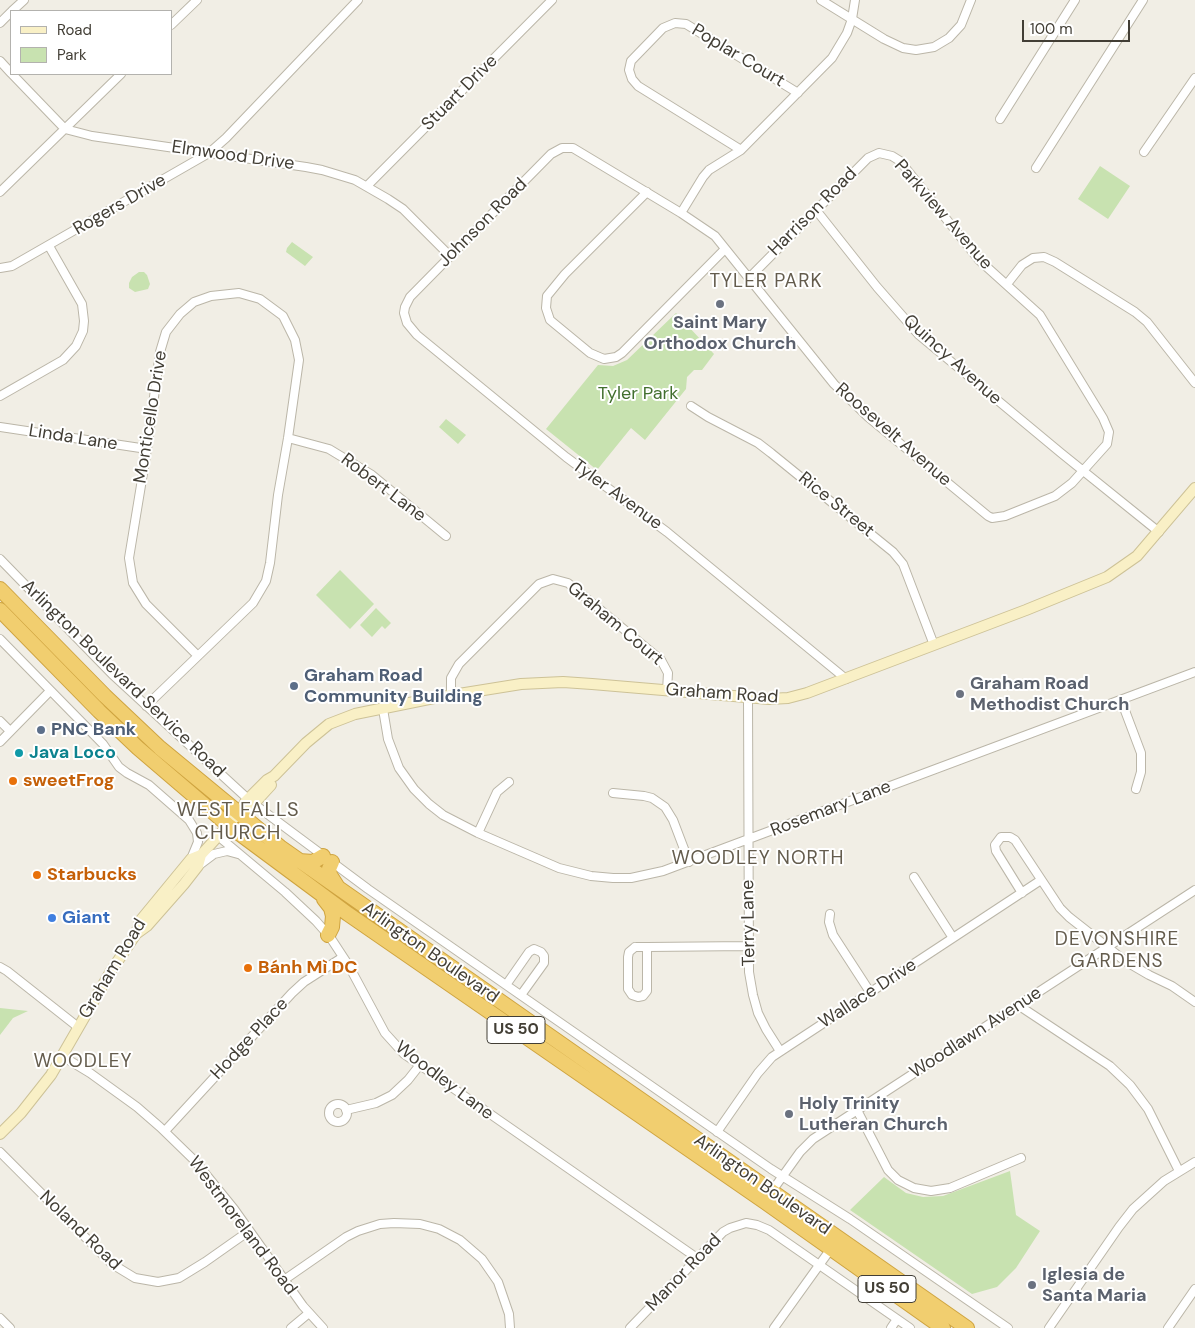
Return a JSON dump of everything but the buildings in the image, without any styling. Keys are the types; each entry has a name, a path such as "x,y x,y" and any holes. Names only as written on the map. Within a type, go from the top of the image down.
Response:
{"highway":[{"name":"Arlington Boulevard","path":"0,589 160,748 299,861 967,1328"},
{"name":"Arlington Boulevard","path":"0,610 138,748 228,825 424,968 746,1189 943,1328"},
{"path":"299,861 313,862 327,859 330,875 340,890"},
{"path":"319,893 332,912 333,923 328,935"},
{"path":"746,1189 764,1194 770,1194 772,1191"}],"street":[{"path":"14,10 24,0"},
{"path":"172,24 197,0"},
{"name":"Rogers Drive","path":"0,268 12,266 49,246 209,153 226,138 358,0"},
{"name":"Stuart Drive","path":"367,186 552,0"},
{"path":"821,0 898,46 916,50 940,44 956,32 972,0"},
{"path":"681,213 709,170 741,150 832,58 844,40 852,19 855,0"},
{"path":"1000,119 1075,0"},
{"path":"1036,168 1143,0"},
{"path":"0,23 10,14"},
{"name":"Poplar Court","path":"741,150 638,86 632,79 629,70 631,61 663,28 675,23 686,24 798,92"},
{"name":"Elmwood Drive","path":"0,61 10,71"},
{"name":"Elmwood Drive","path":"14,75 65,128 92,136 322,170 367,186 402,209 450,256"},
{"path":"0,192 120,75"},
{"path":"1144,152 1195,78"},
{"name":"Roosevelt Avenue","path":"562,148 579,150 708,230 725,248 849,401 988,516 992,518 1005,516 1048,500 1062,492 1084,470"},
{"name":"Johnson Road","path":"406,301 551,154 562,148"},
{"name":"Harrison Road","path":"749,278 862,163 874,154 882,154"},
{"name":"Parkview Avenue","path":"882,154 892,156 900,161 978,260 1028,302 1049,326 1108,427 1109,439 1107,444 1084,470"},
{"path":"647,192 565,274 547,296 546,308 550,320 590,353 604,359 616,357 725,248"},
{"name":"Quincy Avenue","path":"816,210 918,335 1084,470"},
{"path":"0,396 63,360 76,346 83,331 82,304 49,246"},
{"path":"1007,284 1022,265 1032,258 1044,257 1055,262 1135,312 1147,322 1195,383"},
{"name":"Monticello Drive","path":"146,706 198,656 253,603 266,581 299,360 295,340 283,316 260,298 239,294 211,296 194,302 180,314 166,332 160,352 129,558 133,583 146,604 198,656"},
{"name":"Tyler Avenue","path":"406,301 405,317 409,327 417,335 566,457 667,532 846,679"},
{"name":"Rice Street","path":"691,406 708,418 740,434 771,453 894,552 903,564 934,645"},
{"name":"Linda Lane","path":"0,427 146,449"},
{"name":"Robert Lane","path":"288,438 329,449 372,475 446,536"},
{"path":"1084,470 1159,532"},
{"name":"Graham Road","path":"0,1134 36,1095 62,1056 111,971 136,934 140,921 251,801 267,780 274,776 306,743 329,724 355,714 451,695 496,687 562,682 748,698 788,698 846,679 1081,589 1107,577 1136,556 1159,532 1195,488"},
{"name":"Arlington Boulevard Service Road","path":"0,559 106,668 146,706 251,801 327,859 717,1132 1008,1328"},
{"name":"Graham Court","path":"451,695 451,678 459,664 539,584 553,574 568,583 666,665 668,673 667,690"},
{"path":"0,640 103,744 119,767 149,785 194,827 198,842 197,860 227,851 240,854"},
{"name":"Rosemary Lane","path":"383,709 392,751 406,779 429,804 443,815 478,833 558,868 591,876 631,878 663,871 689,862 1195,672"},
{"path":"0,742 50,691"},
{"name":"Terry Lane","path":"748,698 749,972 753,995 766,1029 780,1051"},
{"path":"1121,700 1141,753 1142,772 1136,789"},
{"path":"0,721 10,731"},
{"path":"478,833 497,792 509,782"},
{"path":"613,793 652,798 665,807 673,820 689,862"},
{"name":"Woodley Lane","path":"218,836 302,906 328,935 343,957 385,1033 404,1054 696,1258"},
{"path":"1022,893 996,851 996,845 1001,837 1010,837 1015,840 1060,908 1069,918 1125,961 1172,986 1195,1002"},
{"path":"914,877 954,938"},
{"name":"Wallace Drive","path":"717,1132 761,1069 780,1051 1041,880"},
{"name":"Woodlawn Avenue","path":"772,1191 806,1145 1195,890"},
{"path":"830,914 829,922 833,935 870,992"},
{"path":"647,947 647,991 643,996 635,997 628,989 629,952 635,947 749,946"},
{"path":"506,984 529,952 534,949 541,952 544,956 544,963 521,995"},
{"name":"Hodge Place","path":"165,1131 292,993 304,982 343,957"},
{"path":"0,967 78,1027"},
{"path":"1018,1005 1110,1066 1127,1081 1148,1109 1179,1171"},
{"name":"Westmoreland Road","path":"62,1056 116,1091 165,1131 215,1184 284,1280 322,1328"},
{"path":"346,1110 376,1103 392,1095 419,1066"},
{"path":"857,1110 888,1170 898,1180 914,1188 932,1191 950,1188 1021,1158"},
{"name":"Noland Road","path":"0,1152 112,1264 135,1278 158,1282 179,1278 249,1231"},
{"path":"1049,1328 1119,1227 1148,1195 1179,1171 1195,1162"},
{"path":"284,1280 346,1237 358,1231 387,1224 420,1224 460,1240 482,1259 498,1282 505,1301 510,1328"},
{"name":"Manor Road","path":"630,1328 723,1232 738,1224 751,1224 768,1230 819,1265"},
{"path":"774,1328 830,1250 845,1244"},
{"path":"819,1265 910,1328"},
{"path":"1180,1328 1170,1325 1195,1289"},
{"path":"291,1328 309,1313"},
{"path":"0,1318 10,1328"},
{"path":"891,1328 898,1319"}],"green space":[{"path":"1100,166 1130,186 1108,219 1078,199"},
{"path":"292,242 313,257 305,266 286,252"},
{"path":"139,272 144,272 147,275 150,284 148,289 135,292 129,288 129,283 132,277"},
{"name":"Tyler Park","path":"676,313 714,354 702,370 694,370 687,377 686,389 645,440 631,428 597,470 546,429 598,365 613,366 627,360"},
{"path":"446,419 466,435 458,444 439,427"},
{"path":"340,570 374,604 350,629 316,595"},
{"path":"376,608 391,623 385,629 382,626 372,637 360,625"},
{"path":"0,1008 28,1011 13,1018 0,1035"},
{"path":"1010,1171 1016,1215 1040,1231 1016,1268 997,1287 972,1294 850,1210 884,1177 906,1193 923,1197 943,1196"}],"place":[{"name":"Saint Mary Orthodox Church","path":"720,304"},
{"name":"Graham Road Community Building","path":"294,686"},
{"name":"Graham Road Methodist Church","path":"960,694"},
{"name":"PNC Bank","path":"41,730"},
{"name":"Java Loco","path":"19,753"},
{"name":"sweetFrog","path":"13,781"},
{"name":"Starbucks","path":"37,875"},
{"name":"Giant","path":"52,918"},
{"name":"Bánh Mì DC","path":"248,968"},
{"name":"Holy Trinity Lutheran Church","path":"789,1114"},
{"name":"Iglesia de Santa Maria","path":"1032,1285"}],"district":[{"name":"TYLER PARK","path":"766,282"},
{"name":"WEST FALLS CHURCH","path":"238,822"},
{"name":"WOODLEY NORTH","path":"758,859"},
{"name":"DEVONSHIRE GARDENS","path":"1117,951"},
{"name":"WOODLEY","path":"83,1062"}]}
